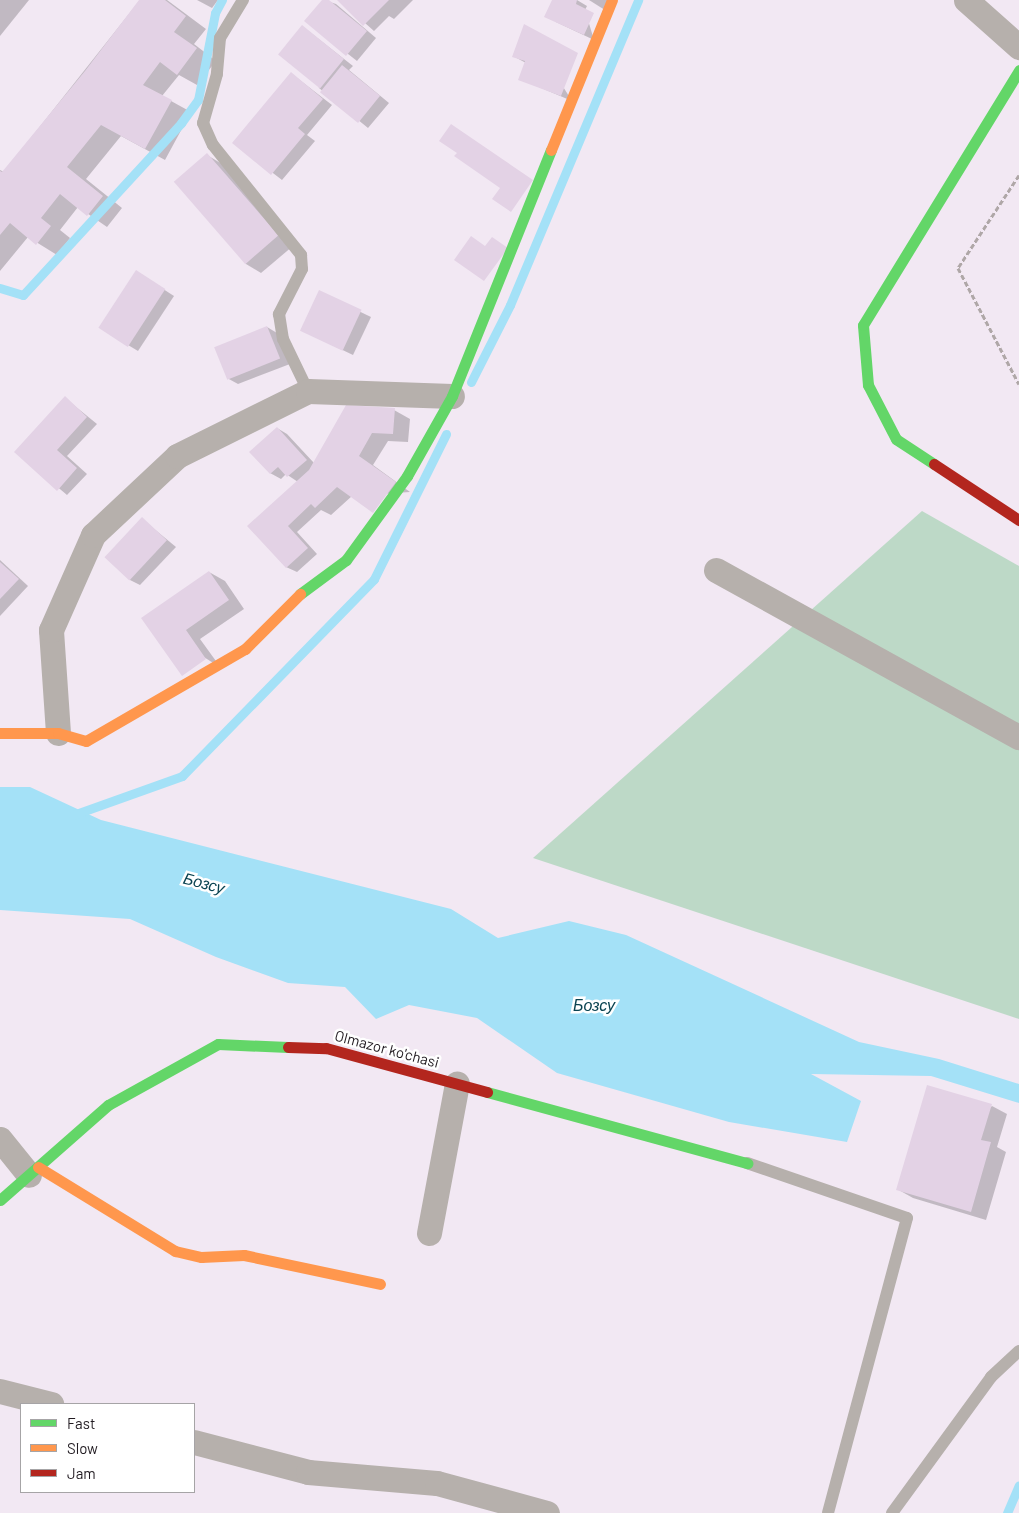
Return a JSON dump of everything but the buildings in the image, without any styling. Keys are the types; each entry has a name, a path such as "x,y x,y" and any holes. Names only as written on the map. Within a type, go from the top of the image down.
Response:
{"street":[{"path":"0,733 58,733 86,741 245,648 306,589 346,560 407,476 452,396 612,0"},
{"path":"966,0 1019,47"},
{"path":"1019,70 863,325 868,385 896,439 1019,520"},
{"path":"58,733 51,630 92,534 177,456 308,391 452,396"},
{"path":"716,570 1019,737"},
{"name":"Olmazor ko'chasi","path":"0,1200 108,1105 218,1044 326,1048 747,1163"},
{"path":"428,1233 457,1084"},
{"path":"0,1139 33,1171 175,1251 201,1257 244,1256 380,1284"},
{"path":"0,1391 47,1403"},
{"path":"195,1442 308,1472 437,1483 547,1513"}],"lane":[{"path":"243,0 220,38 217,74 203,123 213,144 301,255 302,269 279,314 284,339 308,391"},
{"path":"747,1163 907,1218 828,1513"},
{"path":"892,1513 991,1377 1019,1350"}],"path":[{"path":"1019,175 958,268 1019,384"}],"green space":[{"path":"922,511 1019,566 1019,1019 533,858"}],"water":[{"name":"Бозсу","path":"0,787 30,787 101,820 451,909 498,938 569,921 626,935 859,1042 939,1059 1019,1084 1019,1103 931,1076 811,1074 861,1101 847,1142 729,1122 557,1073 477,1018 409,1005 376,1019 345,987 288,983 216,957 130,919 0,910"}],"waterway":[{"path":"0,288 23,295 181,123 198,100 215,13 222,0"},
{"path":"471,382 510,305 638,0"},
{"path":"73,815 182,776 374,579 446,434"},
{"path":"1007,1513 1019,1485"}],"traffic: fast":[{"path":"934,464 896,439 868,385 863,325 1019,70"},
{"path":"300,594 346,560 407,476 452,396 551,150"},
{"path":"0,1200 108,1105 218,1044 288,1047"},
{"path":"487,1092 747,1163"}],"traffic: slow":[{"path":"551,150 612,0"},
{"path":"0,733 58,733 86,741 245,649 300,594"},
{"path":"38,1167 175,1251 201,1257 244,1255 380,1284"}],"traffic: jam":[{"path":"934,464 1019,520"},
{"path":"288,1047 326,1048 487,1092"}]}
